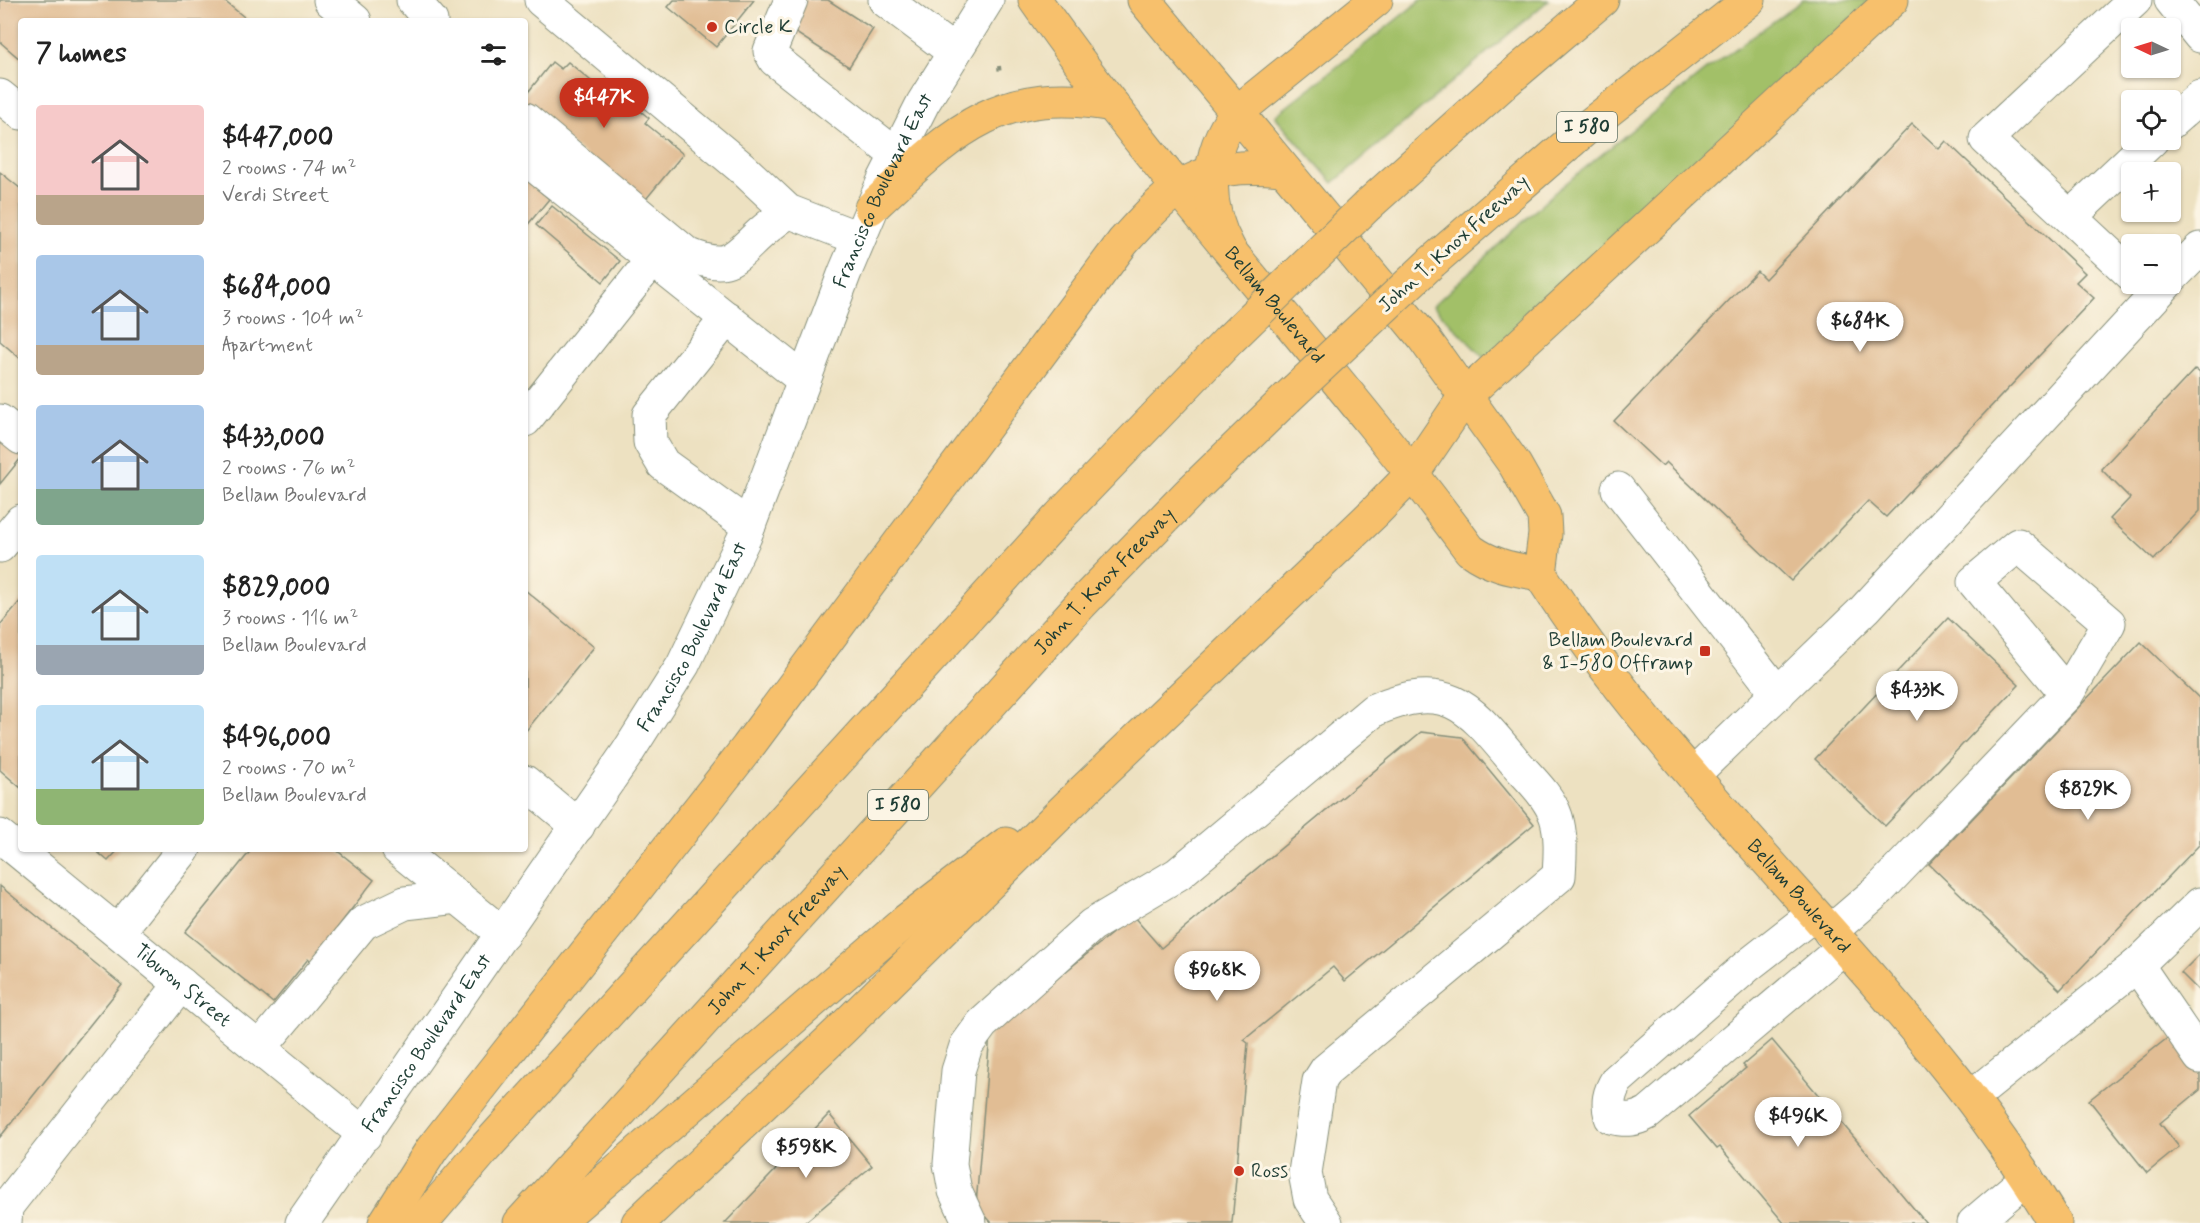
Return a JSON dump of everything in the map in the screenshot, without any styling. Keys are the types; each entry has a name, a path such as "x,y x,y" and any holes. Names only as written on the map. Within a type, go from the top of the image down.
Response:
{"main road":[{"name":"Bellam Boulevard","path":"1035,0 1176,188 1413,473 1470,550 1485,561 1502,567 1540,574 1588,646 1693,775 1971,1098 2027,1178 2055,1223"},
{"path":"1228,249 1213,207 1211,173 1220,140 1236,113 1376,0"},
{"path":"421,1223 492,1140 1052,525 1229,340 1368,205 1496,90 1602,0"},
{"name":"John T. Knox Freeway","path":"520,1223 1043,645 1135,547 1287,398 1432,262 1591,124 1749,0"},
{"path":"638,1223 841,1030 1082,792 1157,723 1413,473 1466,395 1892,0"},
{"path":"1152,6 1236,113 1423,337 1515,465 1544,516 1545,534 1540,574"},
{"path":"871,208 932,153 982,118 1031,101 1067,99 1113,105"},
{"path":"385,1223 432,1149 754,740 1124,242 1176,188 1211,173 1254,167 1282,169"},
{"path":"556,1223 907,920 995,852 1082,792"}],"street":[{"path":"330,0 351,18"},
{"path":"413,0 428,18"},
{"path":"541,0 742,168 788,211 858,238"},
{"path":"791,0 770,51 775,60 896,154"},
{"path":"885,0 954,52"},
{"name":"Francisco Boulevard East","path":"302,1223 578,826 634,743 683,664 748,526 871,208 896,154 954,52 987,0"},
{"path":"2121,258 2070,218 1986,139 2135,0"},
{"path":"2171,0 2200,36"},
{"path":"0,96 18,111"},
{"path":"2181,113 2200,97"},
{"path":"528,122 687,254 706,262 727,262 745,251 761,232 788,211"},
{"path":"2070,218 2141,150"},
{"path":"528,160 804,380"},
{"path":"2181,262 2200,249"},
{"path":"528,416 653,259"},
{"path":"1693,775 1865,609 2142,294"},
{"path":"727,318 649,415 650,442 663,464 748,526"},
{"path":"0,421 18,436"},
{"path":"1618,489 1778,694"},
{"path":"0,546 18,525"},
{"path":"1829,931 1746,967 1617,1080 1608,1104 1611,1117 1623,1120 1636,1119 1648,1113 1829,931 1880,889 2067,694"},
{"path":"970,1223 955,1191 950,1164 958,1071 966,1046 982,1024 1092,925 1178,874 1374,710 1396,700 1421,696 1444,698 1463,706 1480,721 1548,800 1556,817 1560,836 1559,876 1326,1070 1315,1094 1305,1173 1310,1199 1326,1223"},
{"path":"528,784 578,826"},
{"name":"Tiburon Street","path":"0,836 18,851"},
{"name":"Tiburon Street","path":"20,852 365,1135"},
{"path":"118,932 182,852"},
{"path":"402,852 503,934"},
{"path":"260,1048 363,923 405,903 458,897"},
{"path":"1971,1098 2137,965 2200,904"},
{"path":"2137,965 2200,1057"},
{"path":"6,1223 6,1207 180,984"},
{"path":"1974,1223 2027,1178"}],"green space":[{"path":"1421,0 1549,0 1333,183 1275,116"},
{"path":"1803,0 1871,0 1485,359 1433,306 1554,193 1706,70"}],"building":[{"path":"0,0 223,0 245,18 18,18 18,57 0,42"},
{"name":"Circle K","path":"674,0 754,0 716,47 668,7"},
{"name":"Circle K","path":"802,0 828,0 873,29 849,67 785,26"},
{"path":"552,62 561,69 568,62 601,89 606,83 649,118 645,123 683,154 642,204 528,107 528,92"},
{"path":"1912,124 1939,149 1946,141 2085,273 2076,282 2094,298 1886,517 1868,501 1791,581 1666,462 1662,466 1614,421 1757,271 1765,279"},
{"path":"0,172 18,187 18,356 0,341"},
{"path":"528,182 549,199 528,224"},
{"path":"552,206 620,261 603,282 536,225"},
{"path":"2195,369 2200,373 2200,511 2154,560 2110,519 2130,498 2101,469"},
{"path":"0,437 18,452 18,462 0,484"},
{"path":"528,592 594,647 528,728"},
{"path":"18,604 18,785 0,770 0,625"},
{"path":"1948,618 2019,685 1885,826 1815,759"},
{"path":"2141,642 2200,699 2200,844 2060,990 1929,864"},
{"path":"1421,732 1462,737 1534,824 1345,981 1333,967 1244,1040 1248,1043 1232,1223 992,1223 976,1205 990,1034 1133,916 1161,948"},
{"path":"98,852 116,852 108,861"},
{"path":"250,852 339,852 374,880 311,962 308,959 273,1003 185,932"},
{"path":"0,886 122,985 0,1137"},
{"path":"2200,954 2200,992 2181,973"},
{"path":"2170,1036 2200,1074 2200,1090 2160,1123 2179,1147 2147,1173 2089,1100"},
{"path":"1772,1040 1926,1223 1784,1223 1720,1147 1717,1149 1689,1116 1746,1068 1743,1065"},
{"path":"829,1114 872,1166 804,1223 725,1223"}],"place":[{"name":"Circle K","path":"712,27"},
{"name":"Bellam Boulevard & I-580 Offramp","path":"1705,651"},
{"name":"Ross","path":"1239,1171"}]}
